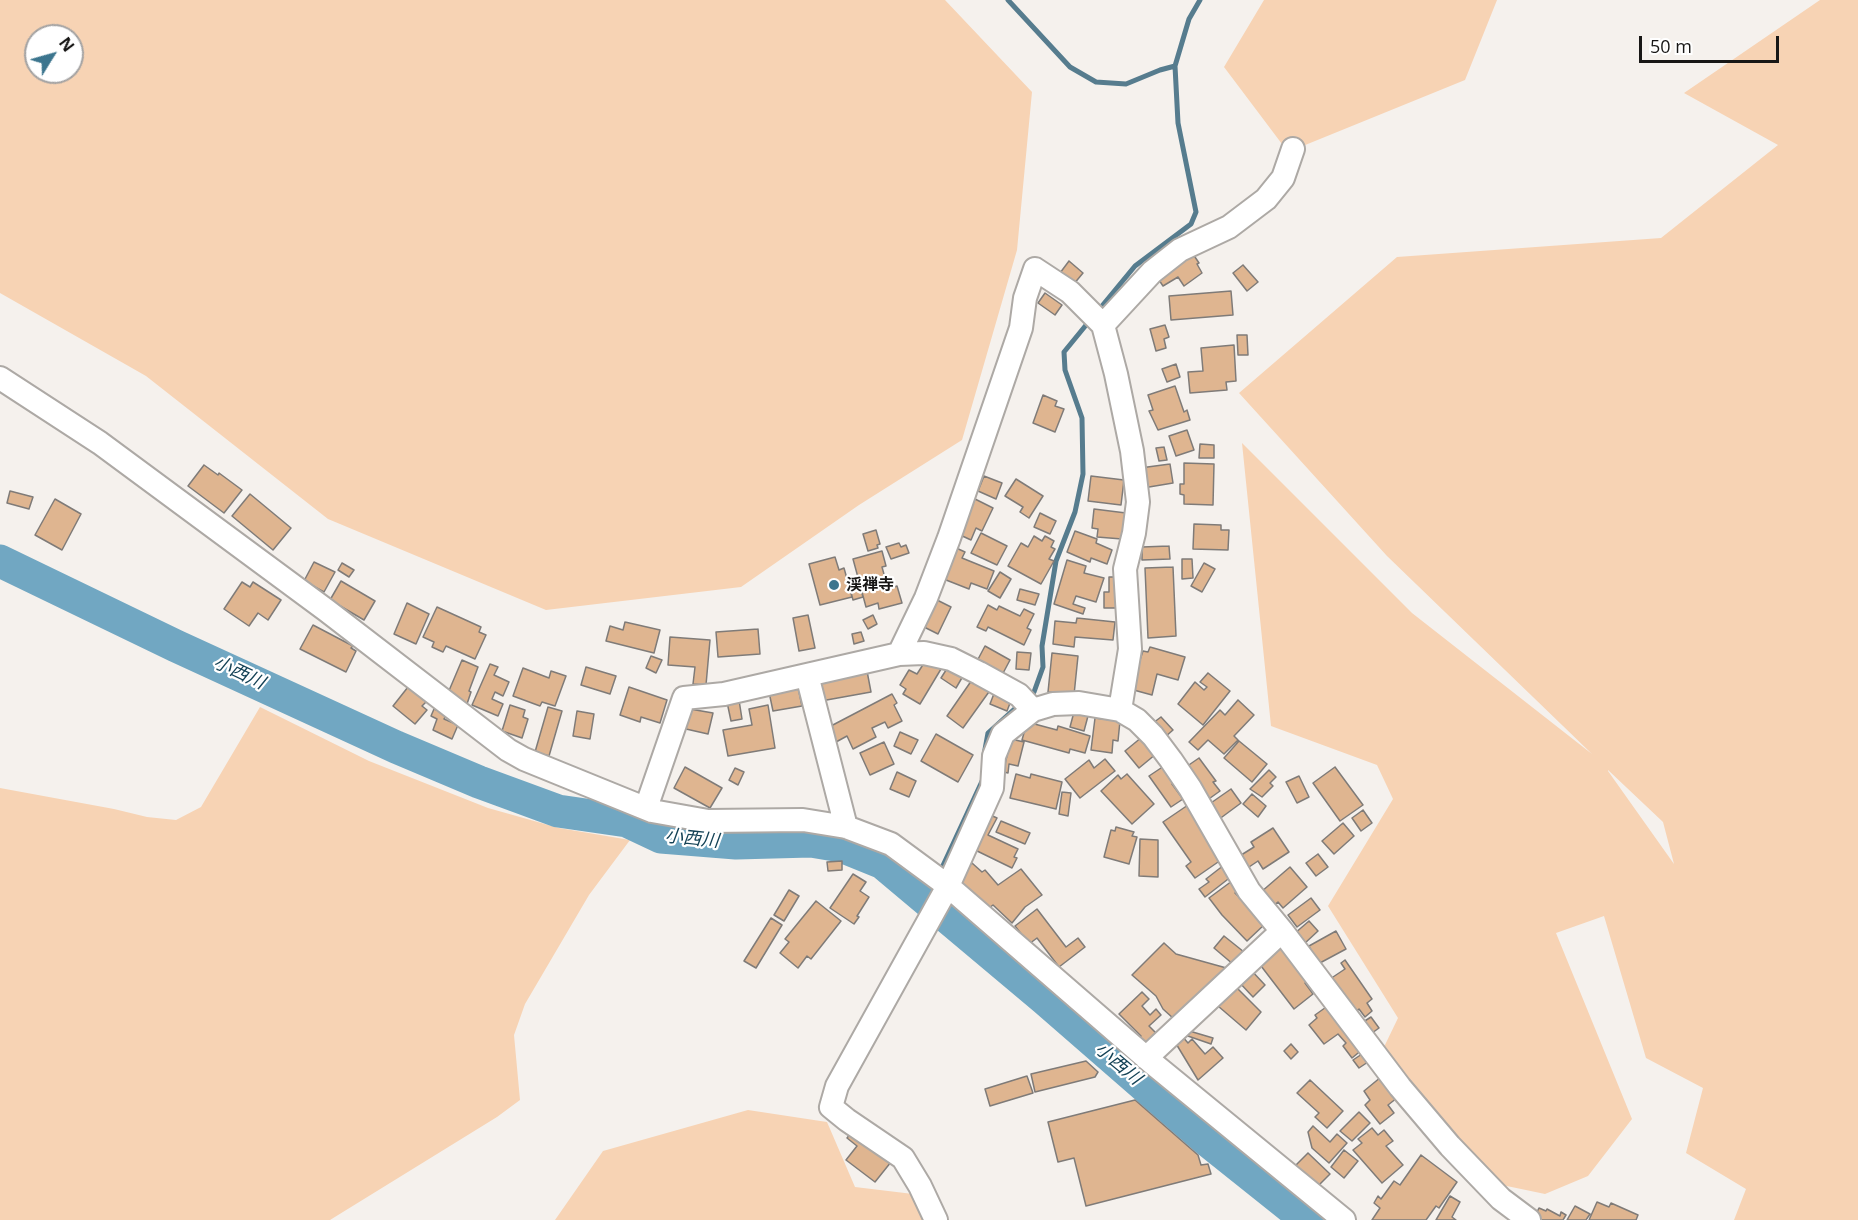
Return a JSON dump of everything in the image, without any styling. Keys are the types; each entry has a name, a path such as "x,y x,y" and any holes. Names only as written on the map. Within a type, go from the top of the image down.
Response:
{"street":[{"path":"1103,326 1159,267 1180,250 1229,227 1266,199 1283,178 1293,149"},
{"path":"898,654 926,598 950,538 1021,328 1025,298 1035,269 1070,292 1103,326 1116,374 1132,451 1138,502 1134,533 1125,569 1130,649 1120,710"},
{"path":"0,378 99,443 326,610 508,750 573,780 652,811 708,821 803,820 846,827 891,844 948,886 1146,1058 1344,1220"},
{"path":"646,808 684,698 724,694 898,654 924,653 951,659 979,673 1019,695 1033,710"},
{"path":"807,675 846,827"},
{"path":"936,1220 920,1186 903,1158 831,1107 837,1086 948,886 992,788 994,756 1003,734 1033,710 1053,704 1079,703 1120,710 1137,720 1171,760 1250,891 1400,1087 1450,1146 1501,1199 1529,1220"},
{"path":"1146,1058 1282,931"}],"shaded area":[{"path":"0,0 945,0 1032,92 1017,250 962,440 859,505 741,587 546,610 328,519 146,376 0,293"},
{"path":"1264,0 1497,0 1465,80 1288,152 1224,67"},
{"path":"1820,0 1858,0 1858,1220 1734,1220 1746,1189 1686,1153 1703,1088 1646,1058 1604,916 1556,933 1632,1119 1588,1176 1545,1194 1502,1185 1457,1138 1384,1047 1398,1018 1328,906 1393,799 1377,765 1271,726 1242,443 1412,613 1592,754 1387,556 1239,393 1397,257 1661,238 1778,145 1684,93","holes":["1608,770 1663,822 1674,864"]},
{"path":"260,707 369,761 488,808 559,828 630,840 589,895 525,1004 514,1035 520,1100 497,1117 330,1220 0,1220 0,788 147,817 176,820 201,807"},
{"path":"748,1110 827,1122 855,1187 913,1194 926,1220 555,1220 603,1151"}],"building":[{"path":"1191,251 1202,273 1184,286 1178,277 1163,286 1157,277"},
{"path":"1069,261 1083,273 1073,285 1060,273"},
{"path":"1243,265 1258,282 1247,291 1233,273"},
{"path":"1231,291 1233,315 1171,320 1169,296"},
{"path":"1045,293 1062,305 1055,315 1038,303"},
{"path":"1165,325 1169,337 1164,339 1166,348 1156,351 1150,329"},
{"path":"1237,335 1247,335 1248,355 1238,355"},
{"path":"1234,345 1236,381 1226,382 1227,390 1190,393 1188,372 1203,371 1201,348"},
{"path":"1176,364 1180,377 1167,382 1162,369"},
{"path":"1175,386 1184,412 1187,410 1190,420 1158,430 1149,411 1153,410 1148,395"},
{"path":"1043,395 1057,401 1055,406 1064,409 1055,432 1033,423"},
{"path":"1187,430 1194,450 1176,456 1169,436"},
{"path":"1200,444 1214,445 1214,458 1199,458"},
{"path":"1164,447 1167,460 1159,461 1156,448"},
{"path":"1184,463 1214,464 1213,505 1184,504 1184,495 1180,494 1180,484 1184,484"},
{"path":"1170,464 1173,483 1143,488 1140,468"},
{"path":"204,465 242,490 224,513 188,486"},
{"path":"984,476 1002,483 996,499 978,491"},
{"path":"1091,476 1124,480 1121,505 1088,501"},
{"path":"1016,479 1043,496 1029,518 1020,512 1023,507 1005,496"},
{"path":"10,491 33,497 29,509 7,503"},
{"path":"250,494 291,528 273,550 232,516"},
{"path":"55,499 81,514 62,550 35,535"},
{"path":"975,499 993,508 982,531 976,528 971,540 958,534"},
{"path":"1094,509 1126,513 1122,539 1097,537 1098,529 1092,528"},
{"path":"1040,513 1056,521 1050,534 1034,527"},
{"path":"1194,524 1221,525 1221,530 1229,530 1228,550 1193,549"},
{"path":"876,530 880,544 877,545 878,548 868,551 863,534"},
{"path":"1075,531 1097,539 1096,543 1112,550 1107,564 1091,558 1090,562 1067,552"},
{"path":"981,533 1007,546 997,565 971,553"},
{"path":"1034,536 1042,541 1045,536 1054,541 1051,547 1055,549 1049,559 1054,561 1041,584 1008,566 1021,543 1028,547"},
{"path":"899,543 901,547 906,545 909,553 891,559 886,547"},
{"path":"1169,546 1170,559 1142,560 1142,547"},
{"path":"954,547 965,552 962,558 994,571 987,589 971,583 969,589 941,578"},
{"path":"882,551 886,566 882,567 888,589 897,586 902,603 879,609 878,603 866,607 853,559"},
{"path":"835,557 839,570 844,568 852,597 820,605 809,564"},
{"path":"1182,559 1192,559 1193,578 1182,579"},
{"path":"1067,560 1086,566 1084,573 1104,578 1096,602 1076,596 1073,604 1085,608 1083,614 1054,604"},
{"path":"314,562 335,572 324,592 304,581"},
{"path":"342,563 354,570 349,577 338,570"},
{"path":"1204,563 1215,569 1202,592 1191,586"},
{"path":"1173,567 1176,636 1148,638 1145,568"},
{"path":"1000,572 1011,579 1000,598 988,591"},
{"path":"1109,577 1119,577 1120,608 1104,608 1104,592 1109,592"},
{"path":"858,579 863,597 853,600 848,581"},
{"path":"341,581 375,601 364,620 330,600"},
{"path":"242,582 250,587 253,582 281,600 268,620 258,613 249,626 224,609"},
{"path":"1020,589 1039,594 1035,605 1017,600"},
{"path":"935,599 951,607 938,634 922,626"},
{"path":"407,603 429,614 416,644 394,634"},
{"path":"988,605 997,610 999,606 1020,616 1024,609 1034,614 1027,628 1031,630 1024,645 988,627 986,631 977,627"},
{"path":"437,607 481,627 479,632 486,635 475,659 446,646 443,652 432,647 434,642 423,637"},
{"path":"808,615 815,648 799,651 793,618"},
{"path":"873,615 877,624 868,629 863,620"},
{"path":"1077,618 1115,622 1113,640 1075,637 1074,647 1053,644 1055,621 1076,623"},
{"path":"625,622 660,630 654,653 606,641 610,626 623,630"},
{"path":"313,625 353,646 351,648 356,651 346,672 300,649"},
{"path":"758,629 760,654 718,657 716,632"},
{"path":"861,632 864,641 854,644 852,634"},
{"path":"670,637 710,640 706,685 693,684 695,667 668,665"},
{"path":"985,646 1010,660 1001,677 976,663"},
{"path":"1150,647 1185,657 1178,680 1157,674 1152,695 1130,689 1143,651 1148,652"},
{"path":"1017,652 1031,653 1029,670 1016,669"},
{"path":"1052,653 1078,656 1074,695 1048,692"},
{"path":"651,656 662,660 656,673 646,668"},
{"path":"462,660 478,667 466,707 448,693"},
{"path":"926,660 941,669 920,704 903,694 906,689 900,685 909,670 917,674"},
{"path":"490,664 498,667 494,675 509,682 503,696 495,692 492,699 503,704 498,716 472,705"},
{"path":"586,667 616,676 610,694 581,685"},
{"path":"948,667 963,676 956,688 941,678"},
{"path":"523,668 549,678 551,671 566,676 555,706 542,702 540,706 513,696"},
{"path":"867,671 871,692 821,701 817,681"},
{"path":"1208,673 1230,691 1203,725 1178,704 1195,682 1204,690 1207,687 1200,682"},
{"path":"974,677 991,689 963,728 947,716"},
{"path":"408,687 426,702 422,706 427,710 415,724 393,706"},
{"path":"629,687 667,700 660,723 641,717 640,722 620,715"},
{"path":"798,687 802,706 773,711 769,692"},
{"path":"995,691 1012,698 1007,711 990,704"},
{"path":"892,694 897,703 894,705 902,721 888,728 885,722 872,728 876,737 853,749 847,736 836,742 829,727"},
{"path":"739,700 742,719 731,721 727,702"},
{"path":"1238,700 1254,715 1234,736 1238,740 1224,754 1208,740 1198,750 1189,742 1220,710 1225,715"},
{"path":"510,705 525,710 523,717 528,719 522,738 502,731"},
{"path":"768,705 775,748 728,756 723,730 752,725 749,709"},
{"path":"548,707 562,711 549,756 535,752"},
{"path":"434,709 447,714 444,719 458,725 452,739 433,730 437,719 431,716"},
{"path":"690,709 713,713 708,734 686,729"},
{"path":"577,711 594,714 590,739 573,736"},
{"path":"1074,712 1088,716 1084,731 1070,727"},
{"path":"1161,717 1173,730 1165,737 1153,723"},
{"path":"1095,718 1120,721 1118,741 1113,740 1112,753 1091,750"},
{"path":"1027,722 1057,730 1058,726 1090,736 1085,753 1070,749 1069,753 1022,740"},
{"path":"900,732 918,740 911,754 894,746"},
{"path":"936,734 973,755 958,782 921,761"},
{"path":"1142,737 1156,754 1139,768 1125,751"},
{"path":"1011,739 1024,742 1018,766 1009,764 1008,773 1000,771 1002,763 1005,764"},
{"path":"1239,741 1267,764 1252,782 1224,758"},
{"path":"884,742 894,764 870,775 860,753"},
{"path":"1199,758 1216,781 1213,782 1220,791 1206,801 1183,769"},
{"path":"1105,759 1115,771 1080,798 1065,779 1089,760 1094,768"},
{"path":"1164,766 1175,782 1172,784 1183,799 1171,807 1149,776"},
{"path":"685,767 722,788 710,808 674,788"},
{"path":"1335,767 1363,805 1340,821 1313,783"},
{"path":"735,768 744,772 738,785 729,780"},
{"path":"1269,770 1276,777 1270,783 1273,786 1262,797 1250,789"},
{"path":"897,772 916,781 909,797 890,789"},
{"path":"1016,774 1030,778 1031,774 1062,782 1056,809 1010,798"},
{"path":"1127,774 1154,804 1132,824 1101,791 1118,775 1121,779"},
{"path":"1299,776 1309,797 1297,803 1286,782"},
{"path":"1231,789 1241,803 1218,820 1208,805"},
{"path":"1062,792 1071,793 1068,816 1059,814"},
{"path":"1252,794 1266,806 1258,817 1243,804"},
{"path":"1188,805 1221,860 1195,878 1186,866 1191,862 1163,822"},
{"path":"1363,810 1372,823 1361,831 1352,818"},
{"path":"988,814 997,818 988,835 1018,849 1012,868 971,848"},
{"path":"1001,821 1030,833 1025,844 996,832"},
{"path":"1343,823 1354,836 1334,854 1322,841"},
{"path":"1116,827 1134,832 1132,836 1137,837 1129,864 1104,857 1111,830 1115,831"},
{"path":"1273,828 1289,852 1263,869 1258,861 1246,869 1238,857 1254,847 1251,842"},
{"path":"1140,839 1158,840 1158,877 1139,876"},
{"path":"1318,854 1328,867 1316,876 1306,863"},
{"path":"842,861 842,870 828,871 827,862"},
{"path":"972,863 982,872 985,870 998,885 1021,869 1042,895 1025,907 1012,923 993,905 989,908 957,879"},
{"path":"1224,865 1232,876 1205,897 1199,889 1209,882 1206,879"},
{"path":"1290,867 1307,887 1283,908 1278,902 1273,906 1261,892"},
{"path":"853,874 866,882 860,891 869,897 854,924 830,908"},
{"path":"1232,881 1239,890 1235,893 1265,924 1247,941 1209,898"},
{"path":"789,890 799,896 784,921 774,915"},
{"path":"1311,898 1320,910 1297,927 1288,915"},
{"path":"816,901 841,921 811,959 807,956 798,968 780,953 789,942 785,939"},
{"path":"1037,909 1066,947 1078,938 1085,947 1059,967 1037,938 1029,944 1015,926"},
{"path":"771,918 782,925 756,968 744,961"},
{"path":"1309,921 1318,931 1304,944 1294,934"},
{"path":"1336,931 1346,949 1318,964 1309,946"},
{"path":"1224,936 1244,952 1234,965 1214,948"},
{"path":"1164,943 1176,954 1230,969 1174,1019 1163,1009 1156,996 1132,975"},
{"path":"1280,944 1308,981 1305,983 1313,994 1294,1009 1258,962"},
{"path":"1345,960 1372,999 1367,1003 1372,1011 1365,1017 1359,1009 1354,1013 1330,979 1345,969 1341,963"},
{"path":"1250,969 1265,985 1253,997 1238,981"},
{"path":"1235,986 1261,1012 1246,1030 1218,1006"},
{"path":"1142,992 1149,999 1142,1006 1150,1015 1156,1009 1161,1015 1149,1026 1158,1035 1147,1046 1139,1038 1141,1036 1119,1014"},
{"path":"1329,1005 1363,1049 1352,1058 1343,1046 1346,1043 1338,1034 1324,1044 1309,1025 1317,1018 1315,1015"},
{"path":"1371,1017 1379,1028 1368,1036 1360,1024"},
{"path":"1186,1030 1213,1038 1211,1044 1185,1035"},
{"path":"1182,1036 1188,1043 1192,1039 1205,1054 1213,1047 1223,1058 1198,1080 1175,1042"},
{"path":"1291,1044 1298,1052 1291,1059 1284,1051"},
{"path":"1362,1054 1368,1062 1359,1068 1353,1060"},
{"path":"1086,1061 1098,1072 1095,1077 1035,1092 1031,1074"},
{"path":"1027,1076 1033,1093 990,1106 985,1089"},
{"path":"1381,1077 1397,1098 1388,1105 1394,1113 1380,1124 1365,1105 1370,1100 1364,1091"},
{"path":"1310,1080 1343,1111 1327,1128 1315,1117 1319,1113 1297,1093"},
{"path":"1135,1100 1198,1155 1201,1165 1208,1164 1211,1174 1086,1206 1074,1158 1058,1162 1048,1122"},
{"path":"1359,1112 1370,1123 1352,1141 1340,1131"},
{"path":"1313,1126 1330,1142 1337,1134 1347,1143 1329,1163 1312,1148 1308,1132"},
{"path":"1372,1128 1378,1135 1384,1130 1393,1141 1386,1146 1403,1165 1382,1183 1353,1150 1362,1143 1358,1139"},
{"path":"851,1133 891,1162 875,1182 846,1160 857,1146 847,1138"},
{"path":"1344,1150 1358,1161 1344,1178 1331,1167"},
{"path":"1308,1153 1330,1174 1317,1187 1295,1166"},
{"path":"1421,1155 1457,1182 1439,1208 1436,1206 1426,1220 1372,1220 1380,1208 1374,1203 1378,1196 1381,1199 1394,1181 1400,1185"},
{"path":"1450,1196 1460,1202 1452,1217 1456,1220 1436,1220"},
{"path":"1597,1202 1609,1207 1611,1203 1638,1215 1636,1220 1589,1220"},
{"path":"1575,1206 1590,1214 1586,1220 1567,1220"},
{"path":"1539,1208 1546,1211 1547,1209 1560,1216 1561,1212 1566,1215 1563,1220 1541,1220 1535,1216"}],"waterway":[{"path":"1008,0 1070,67 1096,82 1126,84 1175,66"},
{"path":"1097,312 1135,266 1191,224 1196,212 1178,123 1175,66 1189,19 1200,0"},
{"path":"1029,696 1034,692 1043,667 1042,646 1056,561 1075,512 1083,474 1082,418 1065,370 1064,352 1091,319"},
{"name":"小西川","path":"0,561 176,646 396,747 479,782 558,811 627,821 661,837 736,843 811,841 841,846 883,863 1045,999 1207,1140 1307,1220"},
{"path":"984,755 988,733 1020,704"},
{"path":"940,872 984,777"},
{"path":"927,900 935,883"}],"place":[{"name":"渓禅寺","path":"834,585"}]}
